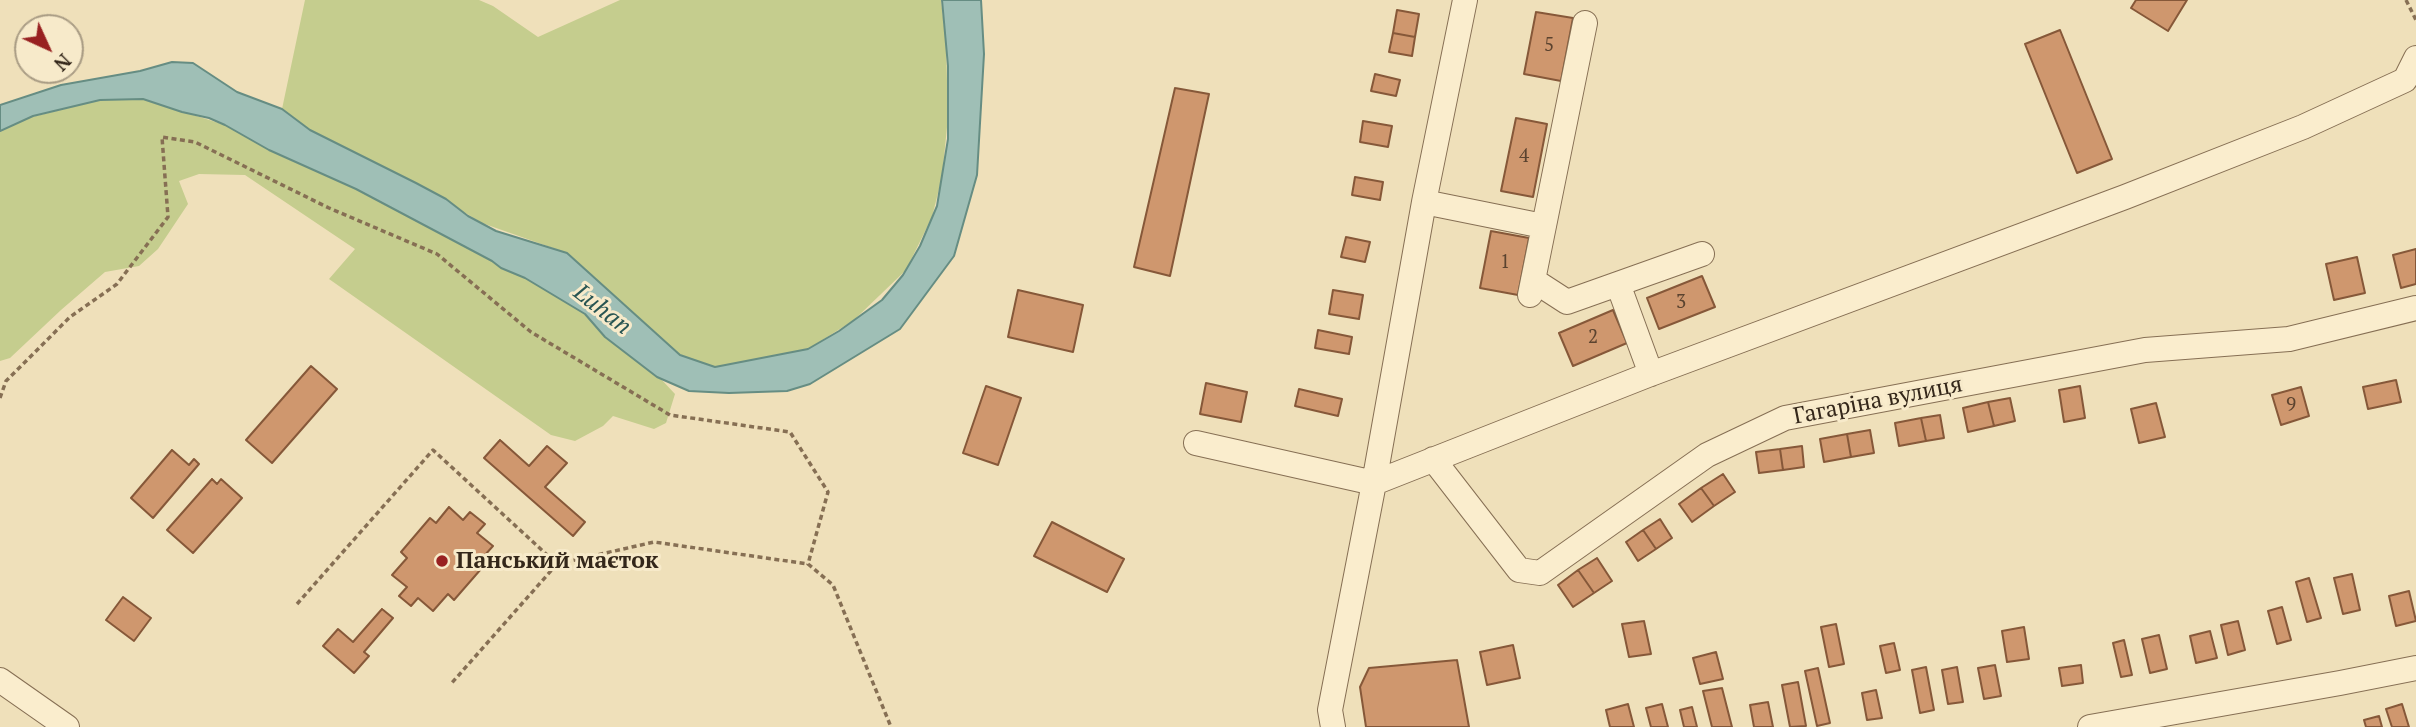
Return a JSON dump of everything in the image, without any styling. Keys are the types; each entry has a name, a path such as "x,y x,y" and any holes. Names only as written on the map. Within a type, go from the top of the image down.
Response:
{"street":[{"path":"1333,727 1330,710 1374,484 1424,202 1465,0"},
{"path":"1585,23 1531,287 1567,302 1702,254"},
{"path":"1196,443 1374,484 1651,374 2112,202 2303,127 2405,80 2416,58"},
{"path":"1424,202 1544,226"},
{"path":"1618,284 1651,374"},
{"name":"Гагаріна вулиця","path":"1433,459 1519,570 1540,573 1707,455 1785,418 2145,350 2289,339 2416,308"},
{"path":"2090,727 2416,668"},
{"path":"0,680 50,722"}],"path":[{"path":"2406,0 2416,20"},
{"path":"0,398 6,381 70,317 117,284 168,216 162,136 195,142 329,208 437,254 531,331 670,415 790,432 828,492 808,564"},
{"path":"298,604 433,450 557,564"},
{"path":"450,685 557,564 654,542 808,564 833,585 891,727"}],"green space":[{"path":"305,0 479,0 493,6 538,37 620,0 941,0 946,44 948,117 942,177 932,217 906,270 854,320 808,349 715,367 680,355 567,253 482,223 416,183 310,130 282,109"},
{"path":"143,99 225,125 269,150 356,189 501,268 525,278 585,314 605,337 660,378 675,394 666,423 654,429 613,416 603,426 575,441 551,435 329,279 355,249 245,175 199,174 179,181 188,204 158,249 139,266 105,272 10,358 0,361 0,131 28,118 100,100"}],"water":[{"name":"Luhan","path":"942,0 981,0 984,54 977,175 954,256 900,329 810,384 787,391 689,391 657,377 605,337 585,314 525,278 501,268 356,189 269,150 209,118 143,99 100,100 33,116 0,131 0,105 61,85 84,84 84,81 172,62 193,63 237,92 282,109 310,130 446,199 468,216 496,231 567,253 680,355 715,367 808,349 839,331 882,300 903,275 920,246 937,206 948,139 948,66"}],"building":[{"path":"2136,0 2187,0 2168,31 2131,8"},
{"path":"1397,10 1419,14 1415,37 1393,33"},
{"path":"1536,12 1573,18 1561,81 1524,74"},
{"path":"2060,30 2112,159 2077,173 2025,44"},
{"path":"1393,33 1415,37 1412,56 1389,52"},
{"path":"1375,74 1400,80 1396,96 1371,91"},
{"path":"1175,88 1209,94 1170,276 1134,267"},
{"path":"1516,118 1547,124 1533,197 1501,191"},
{"path":"1363,121 1392,126 1388,147 1360,142"},
{"path":"1355,177 1383,182 1380,200 1352,195"},
{"path":"1491,231 1529,238 1518,295 1480,288"},
{"path":"1346,237 1370,242 1365,262 1341,257"},
{"path":"2416,249 2416,284 2401,288 2393,255"},
{"path":"2357,257 2365,293 2334,300 2326,264"},
{"path":"1702,276 1715,307 1659,329 1647,298"},
{"path":"1018,290 1083,305 1073,352 1008,337"},
{"path":"1333,290 1363,295 1359,319 1329,314"},
{"path":"1613,310 1627,343 1573,366 1559,333"},
{"path":"1318,330 1352,337 1349,354 1315,348"},
{"path":"311,366 337,389 272,463 246,440"},
{"path":"2396,380 2401,402 2368,409 2363,387"},
{"path":"1206,383 1247,392 1241,422 1200,414"},
{"path":"986,386 1021,398 998,465 963,453"},
{"path":"2080,386 2085,418 2064,422 2059,390"},
{"path":"2301,387 2309,416 2281,425 2272,395"},
{"path":"1299,389 1342,399 1338,416 1295,406"},
{"path":"2010,398 2015,421 1994,426 1988,402"},
{"path":"1988,402 1994,426 1968,432 1963,408"},
{"path":"2156,403 2165,437 2139,443 2131,409"},
{"path":"1940,415 1944,438 1926,441 1921,418"},
{"path":"1921,418 1926,441 1899,446 1895,423"},
{"path":"1870,430 1874,453 1851,457 1847,434"},
{"path":"1847,434 1851,457 1824,462 1820,439"},
{"path":"500,440 529,466 547,446 567,463 545,487 585,522 573,536 484,458"},
{"path":"1802,446 1804,467 1783,470 1780,449"},
{"path":"1780,449 1783,470 1759,473 1756,452"},
{"path":"172,450 189,465 194,459 199,464 153,518 131,498"},
{"path":"1723,474 1735,492 1714,506 1701,488"},
{"path":"212,479 217,484 221,479 242,498 193,553 167,530"},
{"path":"1701,488 1714,506 1692,522 1679,504"},
{"name":"Панський маєток","path":"449,507 463,520 470,512 485,524 477,533 493,546 476,565 481,569 454,600 448,594 433,611 418,598 411,606 399,596 407,587 392,575 407,558 401,552 430,518 436,523"},
{"path":"1660,519 1672,538 1656,549 1643,530"},
{"path":"1052,522 1124,559 1107,592 1034,556"},
{"path":"1643,530 1656,549 1638,561 1626,542"},
{"path":"1597,558 1612,581 1594,593 1578,570"},
{"path":"1578,570 1594,593 1573,607 1558,585"},
{"path":"2352,574 2360,610 2343,614 2334,578"},
{"path":"2309,578 2321,618 2307,622 2296,582"},
{"path":"2409,591 2416,621 2396,626 2389,596"},
{"path":"123,597 151,618 134,641 106,620"},
{"path":"2282,607 2291,640 2277,644 2268,611"},
{"path":"382,609 393,618 364,652 369,656 354,673 323,646 338,629 353,642"},
{"path":"1644,621 1651,654 1629,657 1622,624"},
{"path":"2238,621 2245,650 2228,655 2221,625"},
{"path":"1836,624 1844,664 1829,667 1821,627"},
{"path":"2024,627 2029,659 2007,662 2002,631"},
{"path":"2210,631 2217,658 2196,663 2190,636"},
{"path":"2159,635 2167,669 2150,673 2142,639"},
{"path":"2124,640 2132,675 2121,677 2113,643"},
{"path":"1894,643 1900,670 1886,673 1880,646"},
{"path":"1513,645 1520,678 1487,685 1480,652"},
{"path":"1716,652 1723,679 1700,684 1693,658"},
{"path":"1457,660 1469,727 1366,727 1360,687 1369,668"},
{"path":"1995,665 2001,696 1984,699 1978,668"},
{"path":"2081,665 2083,683 2062,686 2059,668"},
{"path":"1926,667 1934,710 1920,713 1912,670"},
{"path":"1957,667 1963,702 1948,704 1942,670"},
{"path":"1818,668 1830,723 1817,726 1805,671"},
{"path":"1798,682 1806,726 1790,727 1782,685"},
{"path":"1722,688 1732,727 1712,727 1703,691"},
{"path":"1876,690 1882,718 1867,720 1862,693"},
{"path":"1768,702 1773,727 1754,727 1750,705"},
{"path":"1628,704 1634,727 1610,727 1606,710"},
{"path":"1662,704 1668,727 1651,727 1646,708"},
{"path":"2402,704 2409,727 2392,727 2386,709"},
{"path":"1692,707 1697,727 1684,727 1680,710"},
{"path":"2379,716 2382,727 2366,727 2364,720"}],"place":[{"name":"Панський маєток","path":"442,561"}]}
